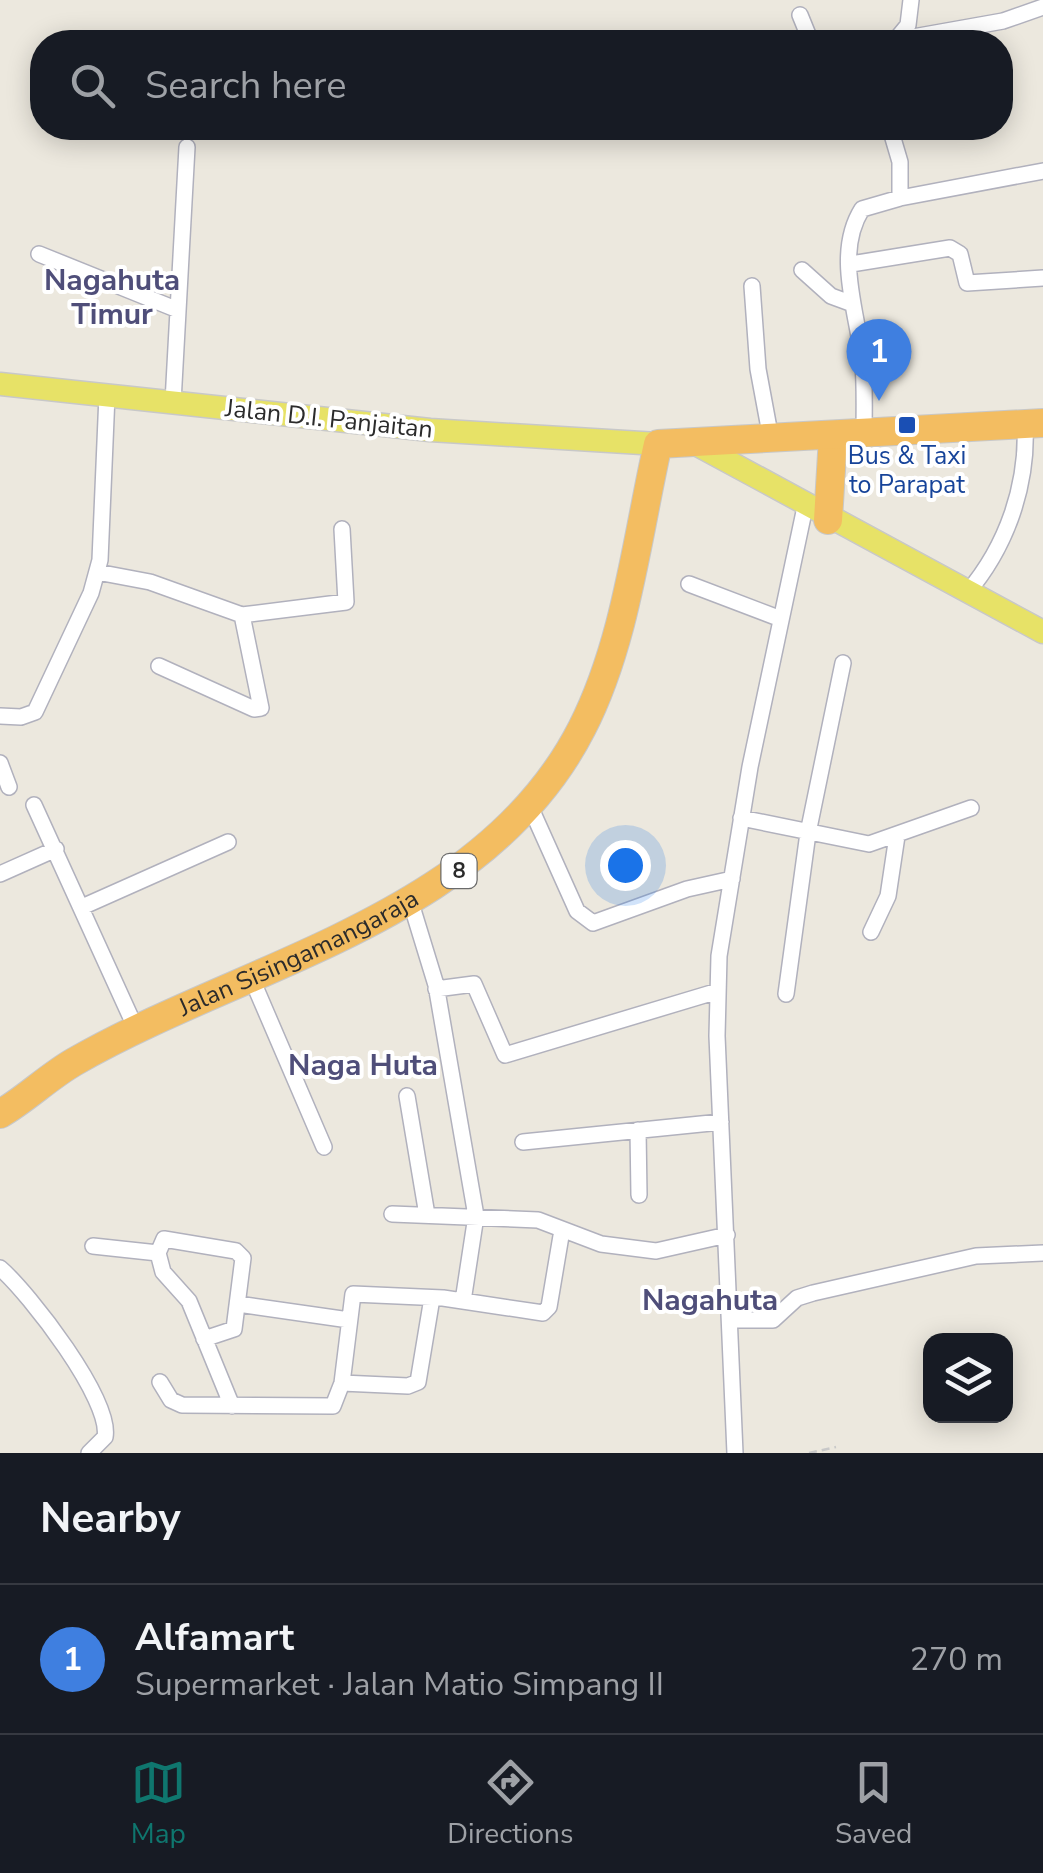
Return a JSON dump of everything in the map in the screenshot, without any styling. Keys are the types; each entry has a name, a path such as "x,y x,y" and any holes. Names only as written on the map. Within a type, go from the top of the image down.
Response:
{"highway":[{"path":"658,444 1034,424"},
{"path":"817,514 832,437"},
{"name":"Jalan Sisingamangaraja","path":"0,1114 14,1094 410,900 482,854 529,804 582,730 608,667 658,444"}],"main road":[{"name":"Jalan D.I. Panjaitan","path":"0,384 430,430 658,444"},
{"path":"694,443 817,514 1043,632"}],"street":[{"path":"903,30 908,25 910,0"},
{"path":"959,30 1003,22 1043,7"},
{"path":"800,15 806,30"},
{"path":"893,140 902,174 900,198"},
{"path":"174,402 187,148"},
{"path":"864,436 863,367 850,304 851,264 857,218 862,209 1043,171"},
{"path":"851,264 950,248 960,254 968,283 1043,278"},
{"path":"39,254 178,310"},
{"path":"802,270 831,296 850,304"},
{"path":"752,286 758,369 771,440"},
{"path":"0,716 21,717 35,712 97,572 107,395"},
{"path":"967,593 1006,534 1034,424"},
{"path":"734,1453 718,991 742,818 781,619 817,514"},
{"path":"97,572 150,582 242,616 346,602 342,530"},
{"path":"690,584 781,619"},
{"path":"160,666 258,710 242,616"},
{"path":"786,994 808,834 844,662"},
{"path":"0,762 9,787"},
{"path":"529,804 577,910 594,923 686,889 732,879"},
{"path":"34,805 137,1031"},
{"path":"742,818 856,844 897,836 972,808"},
{"path":"871,932 888,896 897,836"},
{"path":"82,907 159,877 228,842"},
{"path":"0,874 56,849"},
{"path":"410,900 436,989 476,1216 463,1301"},
{"path":"251,978 271,1015 324,1146"},
{"path":"436,989 474,984 506,1055 718,991"},
{"path":"407,1096 427,1214"},
{"path":"523,1142 721,1122"},
{"path":"638,1130 639,1194"},
{"path":"392,1214 538,1220 601,1244 656,1251 727,1235"},
{"path":"160,1382 171,1400 182,1405 333,1406 342,1383 350,1298 355,1293 546,1311 562,1230"},
{"path":"204,1339 234,1329 244,1267 240,1253 168,1238 161,1242 158,1253 163,1272 189,1301 204,1339 232,1406"},
{"path":"93,1246 158,1253"},
{"path":"730,1320 773,1320 802,1296 962,1258 1043,1252"},
{"path":"0,1268 24,1290 54,1329 104,1418 104,1437 89,1453"},
{"path":"342,1383 408,1386 418,1382 432,1298"},
{"path":"238,1304 350,1320"}],"path":[{"path":"810,1453 836,1447"}],"place":[{"name":"Alfamart","path":"879,401"},
{"name":"Bus & Taxi to Parapat","path":"907,425"}],"district":[{"name":"Nagahuta Timur","path":"112,297"},
{"name":"Naga Huta","path":"363,1065"},
{"name":"Nagahuta","path":"710,1300"}]}
